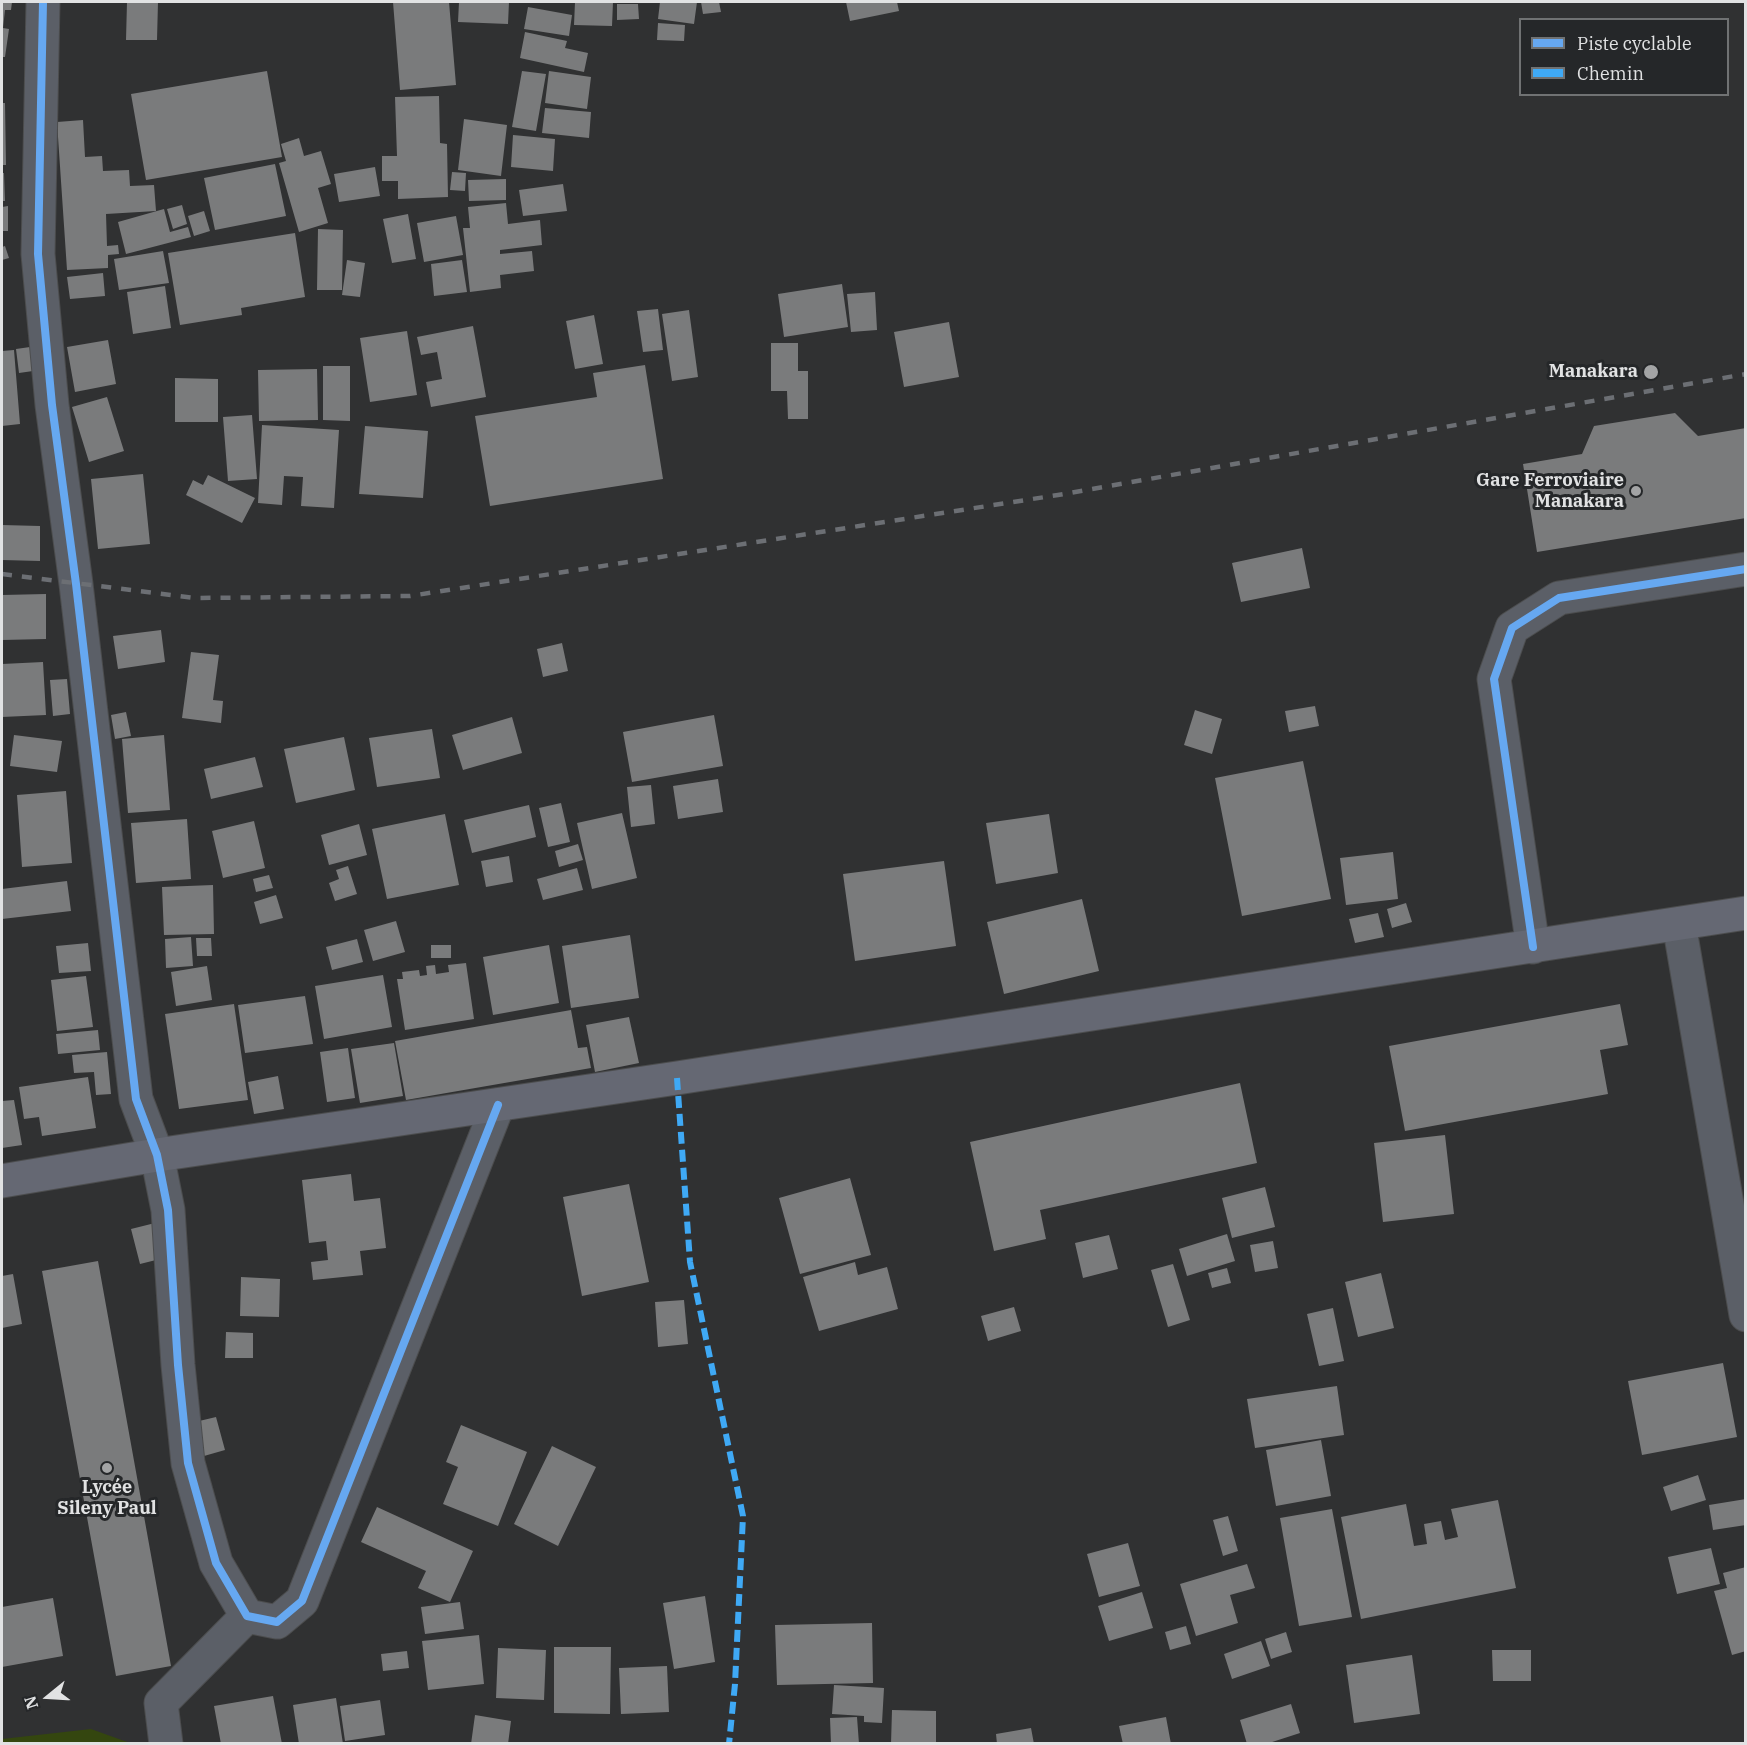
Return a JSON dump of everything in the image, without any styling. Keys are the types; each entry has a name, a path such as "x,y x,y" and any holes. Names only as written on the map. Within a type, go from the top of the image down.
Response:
{"main road":[{"path":"2,1181 157,1155 1746,914"}],"street":[{"path":"43,2 38,254 52,405 76,584 136,1100 157,1155 168,1210 178,1365 188,1463 216,1563 247,1616 277,1622 302,1601 498,1105"},
{"path":"1533,947 1494,679 1512,628 1559,598 1746,569"},
{"path":"1679,924 1746,1315"},
{"path":"166,1743 161,1702 247,1616"}],"green space":[{"path":"91,1729 130,1743 2,1743 2,1739"}],"building":[{"path":"2,2 12,2 11,10 5,10 3,28 9,29 5,57 2,57"},
{"path":"127,2 158,2 157,40 126,40"},
{"path":"393,2 449,2 456,85 400,90"},
{"path":"459,2 509,2 508,24 458,22"},
{"path":"575,2 613,2 612,26 574,25"},
{"path":"660,2 697,2 694,24 658,19"},
{"path":"701,2 719,2 721,12 703,14"},
{"path":"846,2 897,2 899,11 850,21"},
{"path":"617,4 638,4 639,19 617,20"},
{"path":"528,7 572,15 569,36 524,29"},
{"path":"658,23 685,25 684,41 657,40"},
{"path":"525,32 567,41 565,48 588,53 584,72 520,58"},
{"path":"267,71 282,157 146,180 131,94"},
{"path":"522,71 546,74 536,131 512,127"},
{"path":"549,71 591,77 587,109 545,103"},
{"path":"439,96 440,143 447,144 448,197 398,199 398,181 382,181 382,156 397,156 395,97"},
{"path":"2,103 5,103 6,165 2,165"},
{"path":"545,108 591,112 589,138 542,133"},
{"path":"464,119 507,125 501,176 458,170"},
{"path":"83,120 85,157 102,156 103,171 129,170 130,186 154,185 156,211 106,214 107,246 118,245 119,254 108,255 108,268 67,270 57,122"},
{"path":"513,135 555,139 553,171 511,167"},
{"path":"299,138 304,156 321,151 331,184 318,188 328,223 299,232 279,163 286,161 281,144"},
{"path":"275,164 286,216 215,230 204,178"},
{"path":"375,167 380,196 339,202 334,174"},
{"path":"452,172 466,173 465,191 450,190"},
{"path":"2,173 4,173 5,201 2,201"},
{"path":"506,179 506,200 469,201 468,180"},
{"path":"563,184 567,211 523,216 519,190"},
{"path":"506,203 508,224 540,220 542,245 500,250 500,254 532,251 534,271 500,275 501,288 470,292 463,228 470,228 468,207"},
{"path":"182,205 187,224 173,229 167,209"},
{"path":"8,206 8,231 2,231 2,207"},
{"path":"164,209 170,232 188,227 191,237 126,254 118,222"},
{"path":"204,211 210,231 194,236 188,216"},
{"path":"408,214 416,259 392,263 383,219"},
{"path":"456,216 463,255 424,262 417,223"},
{"path":"318,229 343,230 342,290 317,290"},
{"path":"295,233 305,297 241,308 242,315 180,325 168,253"},
{"path":"5,246 9,258 2,260 2,247"},
{"path":"163,251 169,283 119,290 114,259"},
{"path":"347,260 365,263 360,297 342,295"},
{"path":"462,260 467,292 434,296 431,264"},
{"path":"103,273 105,296 70,299 67,277"},
{"path":"842,284 848,327 784,337 778,294"},
{"path":"165,286 171,328 133,334 127,292"},
{"path":"875,292 877,330 851,332 847,294"},
{"path":"658,309 663,350 643,352 637,311"},
{"path":"689,310 698,377 672,381 662,314"},
{"path":"594,315 603,364 575,369 566,321"},
{"path":"949,322 959,377 904,387 894,332"},
{"path":"473,326 486,397 431,407 426,382 442,379 437,352 421,355 417,337"},
{"path":"407,331 417,395 370,402 360,338"},
{"path":"108,340 116,384 75,392 67,347"},
{"path":"771,343 798,343 798,371 808,371 808,419 788,419 787,391 771,391"},
{"path":"30,347 33,371 19,373 16,349"},
{"path":"14,350 20,424 2,426 2,351"},
{"path":"645,365 663,479 490,506 475,416 597,397 593,373"},
{"path":"323,366 350,366 350,421 323,420"},
{"path":"317,369 318,420 259,421 258,370"},
{"path":"175,378 218,379 218,422 175,422"},
{"path":"107,397 124,451 89,462 72,407"},
{"name":"Gare Ferroviaire Manakara","path":"1675,413 1698,436 1746,428 1746,518 1537,552 1523,464 1582,454 1594,426"},
{"path":"252,415 257,479 228,481 223,417"},
{"path":"262,425 339,430 334,508 301,506 303,477 284,476 282,505 258,503"},
{"path":"365,426 428,431 423,498 359,494"},
{"path":"143,474 150,544 98,549 91,479"},
{"path":"208,475 255,498 242,523 186,495 193,480 203,485"},
{"path":"2,525 40,526 40,561 2,560"},
{"path":"1302,548 1310,588 1241,602 1232,563"},
{"path":"46,594 46,639 2,640 2,595"},
{"path":"161,630 165,662 118,669 113,636"},
{"path":"562,643 568,671 543,677 537,649"},
{"path":"191,652 219,655 213,700 223,701 221,723 182,718"},
{"path":"43,662 46,715 2,717 2,664"},
{"path":"67,679 70,714 53,716 50,680"},
{"path":"1315,706 1319,726 1289,732 1285,711"},
{"path":"1195,710 1222,719 1212,754 1184,745"},
{"path":"126,712 131,736 115,739 111,715"},
{"path":"714,715 723,766 632,782 623,732"},
{"path":"512,717 522,753 463,770 452,735"},
{"path":"432,729 440,778 377,787 369,738"},
{"path":"14,735 62,741 57,772 10,766"},
{"path":"164,735 170,810 128,813 122,739"},
{"path":"344,737 355,790 296,803 284,749"},
{"path":"255,757 263,787 211,799 204,769"},
{"path":"1303,761 1331,899 1242,916 1215,778"},
{"path":"718,779 723,812 678,819 673,786"},
{"path":"651,785 655,824 631,827 627,787"},
{"path":"66,791 72,863 22,867 17,795"},
{"path":"561,803 570,842 548,847 539,808"},
{"path":"529,805 536,837 472,853 464,820"},
{"path":"622,813 637,878 592,889 577,823"},
{"path":"445,814 459,885 387,899 372,829"},
{"path":"1049,814 1058,873 996,884 986,823"},
{"path":"187,819 191,879 136,883 131,823"},
{"path":"254,821 265,868 223,878 212,831"},
{"path":"359,824 367,855 329,865 321,835"},
{"path":"578,844 583,860 559,867 555,851"},
{"path":"1393,852 1398,899 1346,905 1340,858"},
{"path":"509,856 513,882 486,887 481,861"},
{"path":"944,861 956,946 855,961 843,874"},
{"path":"348,866 357,894 335,901 329,883 339,879 336,870"},
{"path":"577,868 583,890 543,900 537,879"},
{"path":"269,875 273,888 256,892 253,879"},
{"path":"67,881 71,911 2,919 2,889"},
{"path":"213,885 214,934 164,935 162,887"},
{"path":"276,895 283,918 260,924 254,902"},
{"path":"1082,899 1099,971 1004,994 987,922"},
{"path":"1406,903 1412,922 1392,928 1387,909"},
{"path":"1378,913 1384,937 1355,943 1349,919"},
{"path":"396,921 405,952 373,961 364,930"},
{"path":"630,935 639,998 571,1008 562,946"},
{"path":"191,937 193,966 166,968 165,939"},
{"path":"196,938 211,938 212,956 197,956"},
{"path":"357,939 363,962 332,970 326,947"},
{"path":"88,943 91,971 59,973 56,946"},
{"path":"431,945 451,945 451,958 431,958"},
{"path":"549,945 559,1003 493,1015 483,957"},
{"path":"466,963 474,1019 405,1030 397,979 403,979 402,972 419,970 420,976 427,975 426,966 435,965 436,974 449,972 448,965"},
{"path":"207,966 212,1000 176,1006 171,972"},
{"path":"383,975 392,1027 324,1039 315,986"},
{"path":"86,976 93,1027 57,1031 51,980"},
{"path":"305,996 313,1044 245,1053 238,1005"},
{"path":"234,1004 248,1100 179,1109 165,1014"},
{"path":"1620,1004 1628,1045 1600,1050 1608,1094 1405,1131 1389,1046"},
{"path":"571,1010 578,1048 587,1047 591,1068 406,1100 395,1041"},
{"path":"629,1017 639,1063 595,1072 586,1025"},
{"path":"98,1030 100,1050 58,1054 56,1034"},
{"path":"394,1043 403,1096 360,1103 351,1049"},
{"path":"348,1048 355,1098 327,1102 320,1052"},
{"path":"107,1052 111,1094 96,1095 94,1072 74,1073 72,1055"},
{"path":"278,1076 284,1109 254,1114 248,1082"},
{"path":"88,1077 96,1128 42,1136 39,1117 24,1119 19,1087"},
{"path":"1240,1083 1257,1163 1040,1210 1046,1239 994,1251 970,1142"},
{"path":"14,1100 22,1145 2,1148 2,1101"},
{"path":"1445,1135 1454,1214 1383,1222 1374,1143"},
{"path":"351,1174 354,1201 380,1198 386,1248 360,1251 363,1275 313,1280 311,1262 328,1260 326,1241 309,1243 302,1180"},
{"path":"850,1178 871,1255 800,1274 779,1198"},
{"path":"629,1184 649,1282 582,1296 563,1197"},
{"path":"1265,1187 1275,1227 1232,1238 1222,1198"},
{"path":"155,1223 164,1258 140,1264 131,1229"},
{"path":"1227,1234 1235,1261 1187,1276 1179,1249"},
{"path":"1109,1235 1118,1269 1083,1278 1075,1243"},
{"path":"1273,1241 1278,1268 1255,1272 1250,1245"},
{"name":"Lycée Sileny Paul","path":"98,1261 171,1666 116,1676 42,1271"},
{"path":"855,1262 858,1275 887,1267 898,1309 819,1331 803,1277"},
{"path":"1173,1264 1190,1320 1168,1327 1151,1270"},
{"path":"1227,1268 1231,1283 1212,1288 1208,1273"},
{"path":"1381,1273 1394,1328 1358,1337 1345,1282"},
{"path":"13,1274 22,1324 2,1328 2,1276"},
{"path":"241,1277 280,1279 279,1317 240,1316"},
{"path":"684,1300 688,1344 658,1347 655,1302"},
{"path":"1014,1307 1021,1331 988,1341 981,1316"},
{"path":"1333,1308 1344,1361 1319,1366 1307,1314"},
{"path":"226,1332 253,1333 253,1358 225,1358"},
{"path":"1723,1363 1737,1437 1642,1455 1628,1381"},
{"path":"1337,1386 1344,1435 1255,1448 1247,1399"},
{"path":"216,1417 225,1450 204,1456 195,1422"},
{"path":"461,1425 527,1452 498,1526 443,1504 458,1467 446,1462"},
{"path":"1321,1440 1331,1496 1276,1506 1266,1450"},
{"path":"552,1446 596,1467 558,1546 514,1524"},
{"path":"1698,1475 1706,1500 1671,1511 1663,1487"},
{"path":"1746,1499 1746,1525 1713,1530 1709,1505"},
{"path":"1498,1500 1516,1588 1361,1619 1341,1517 1406,1504 1414,1546 1427,1544 1424,1524 1441,1521 1445,1540 1458,1537 1451,1509"},
{"path":"377,1507 473,1551 450,1602 418,1588 426,1571 361,1542"},
{"path":"1332,1509 1352,1617 1299,1626 1280,1518"},
{"path":"1228,1516 1238,1551 1223,1556 1213,1520"},
{"path":"1128,1543 1140,1586 1099,1597 1087,1554"},
{"path":"1711,1548 1720,1584 1677,1594 1668,1557"},
{"path":"1247,1564 1255,1588 1230,1595 1238,1623 1196,1636 1180,1584"},
{"path":"1746,1567 1746,1651 1732,1655 1714,1591 1727,1588 1723,1573"},
{"path":"1142,1592 1153,1628 1109,1641 1098,1606"},
{"path":"705,1596 715,1662 674,1669 663,1603"},
{"path":"53,1598 63,1656 2,1667 2,1607"},
{"path":"460,1602 464,1629 425,1634 421,1607"},
{"path":"872,1623 873,1683 777,1685 775,1625"},
{"path":"1186,1626 1191,1644 1170,1650 1165,1632"},
{"path":"1286,1632 1292,1652 1271,1659 1265,1639"},
{"path":"479,1635 484,1684 428,1690 422,1641"},
{"path":"1261,1641 1270,1666 1232,1679 1224,1654"},
{"path":"554,1647 611,1647 610,1714 554,1713"},
{"path":"498,1648 546,1650 544,1700 496,1698"},
{"path":"1492,1650 1531,1650 1531,1681 1493,1681"},
{"path":"407,1651 409,1668 383,1671 381,1654"},
{"path":"1412,1655 1420,1714 1354,1723 1346,1665"},
{"path":"667,1666 669,1712 621,1714 619,1668"},
{"path":"834,1685 884,1688 882,1723 864,1722 864,1716 832,1714"},
{"path":"273,1696 282,1744 221,1744 214,1706"},
{"path":"336,1698 343,1744 299,1744 293,1705"},
{"path":"380,1700 385,1735 345,1741 340,1706"},
{"path":"1291,1704 1300,1733 1266,1744 1247,1744 1240,1720"},
{"path":"892,1710 936,1711 936,1744 891,1744"},
{"path":"475,1715 511,1721 508,1744 471,1744"},
{"path":"857,1717 859,1744 831,1744 830,1718"},
{"path":"1166,1717 1171,1744 1123,1744 1119,1726"},
{"path":"1031,1728 1034,1744 997,1744 996,1734"}],"railway":[{"path":"2,574 195,598 410,596 1058,495 1746,374"}],"marked path":[{"path":"677,1078 690,1262 743,1516 735,1684 729,1744"}],"cycle path":[{"path":"43,2 38,254 52,405 76,584 136,1099 157,1155 168,1210 178,1365 188,1463 216,1563 247,1616 277,1622 302,1601 498,1105"},
{"path":"1533,947 1494,679 1512,628 1559,598 1746,569"}],"place":[{"name":"Manakara","path":"1651,372"},
{"name":"Gare Ferroviaire Manakara","path":"1636,491"},
{"name":"Lycée Sileny Paul","path":"107,1468"}]}
